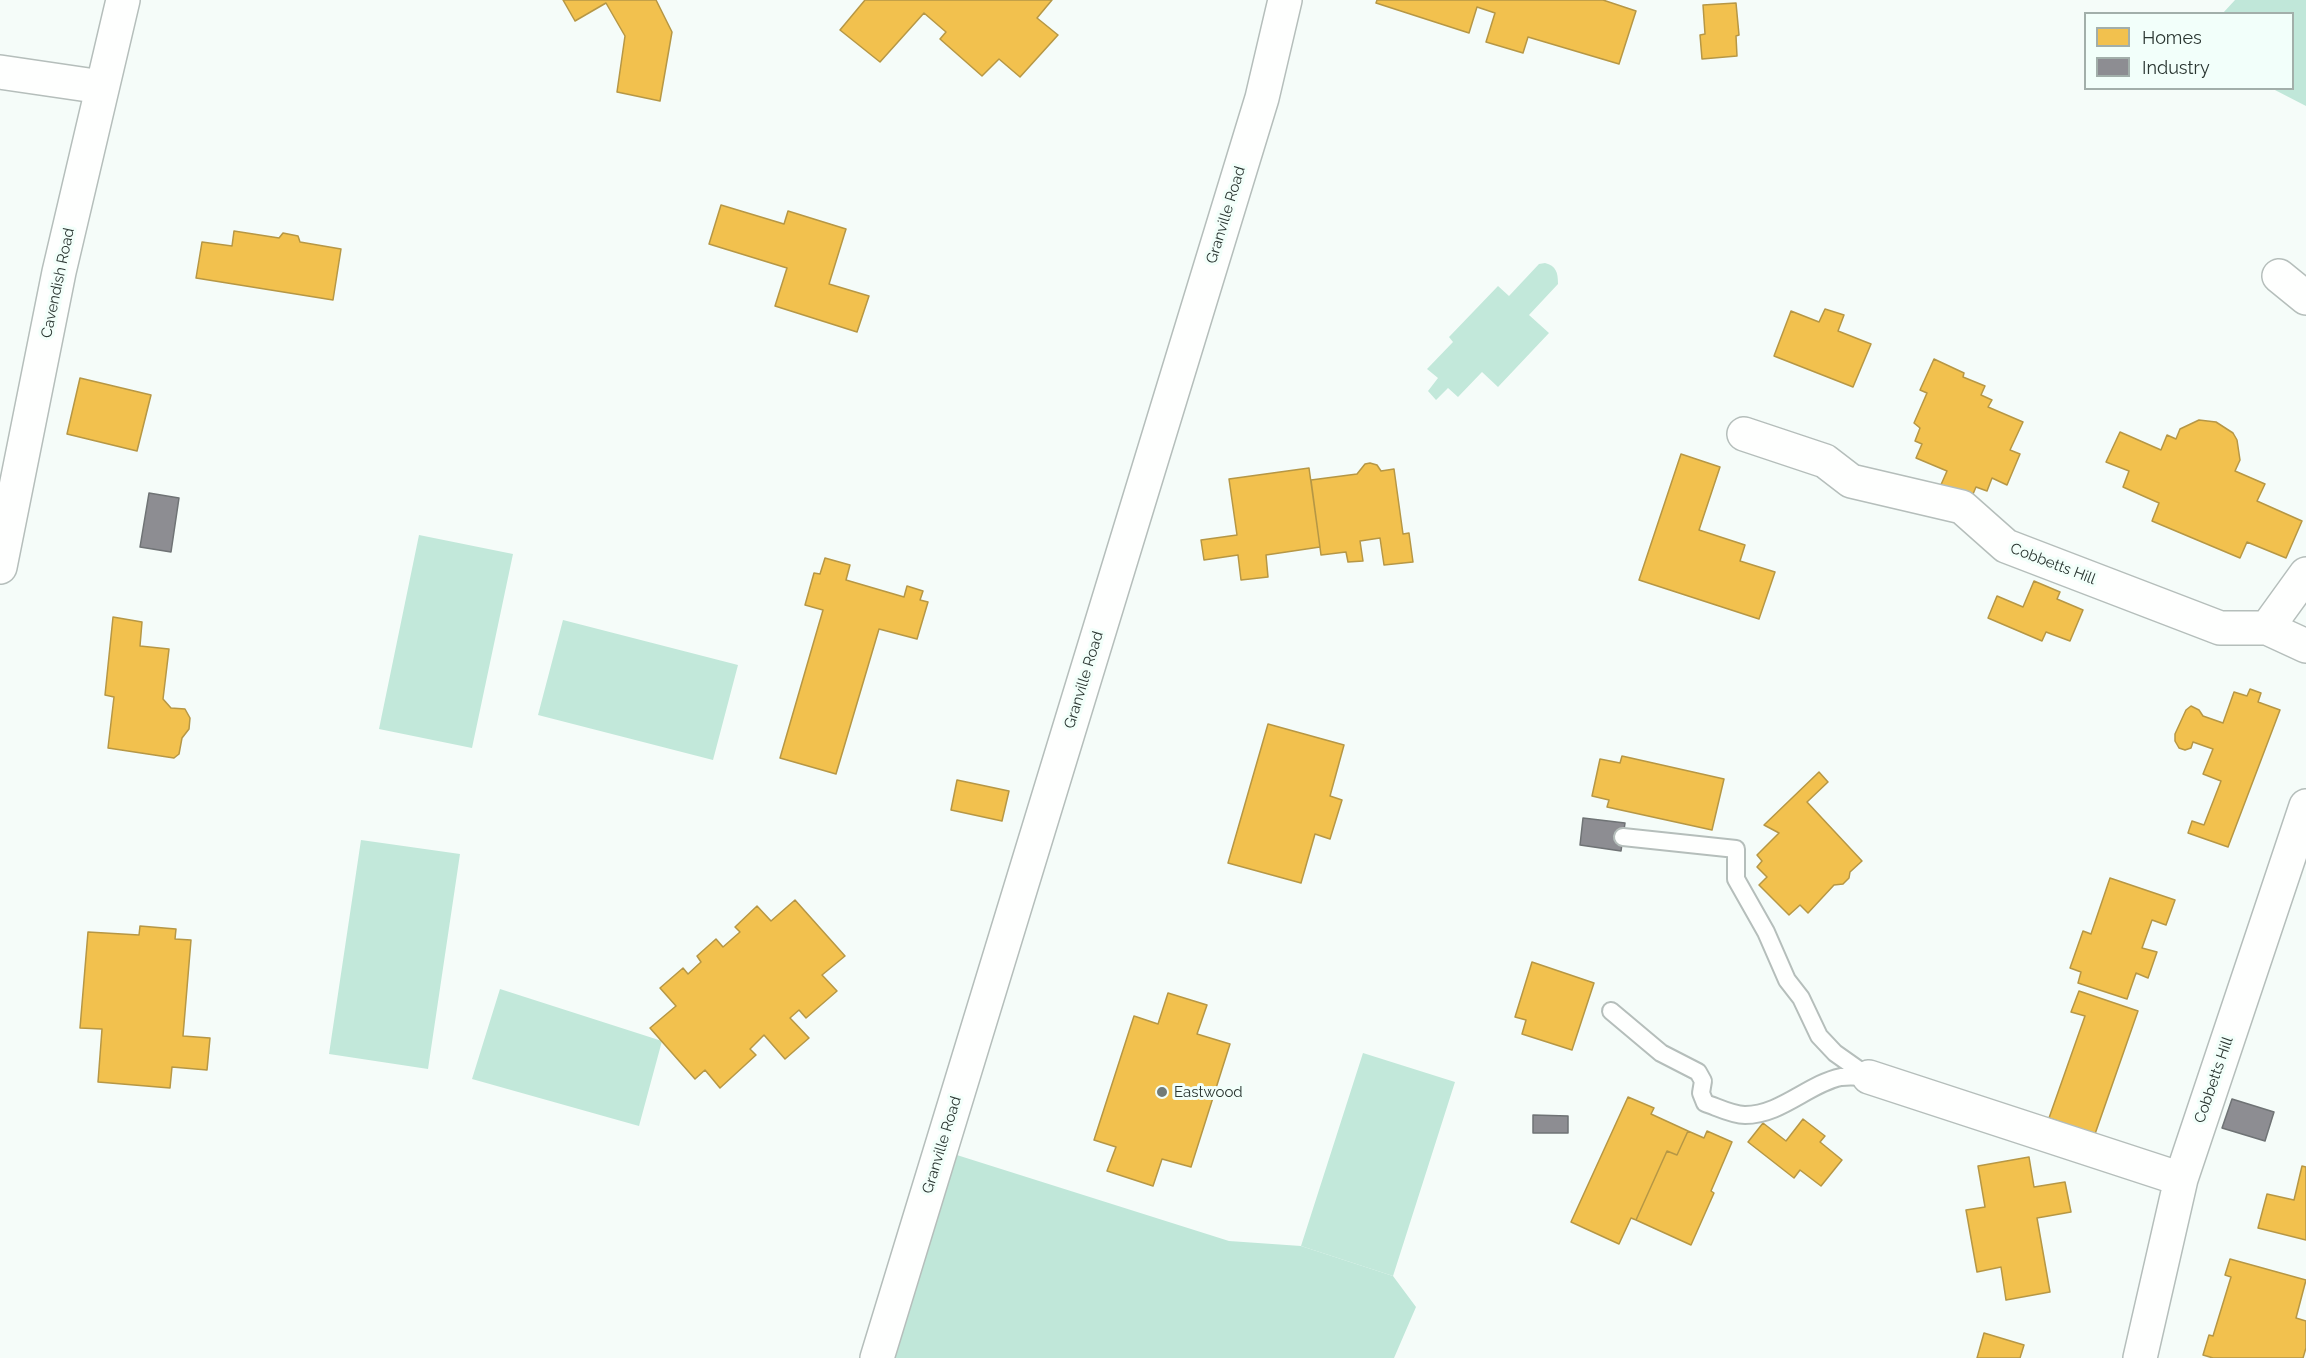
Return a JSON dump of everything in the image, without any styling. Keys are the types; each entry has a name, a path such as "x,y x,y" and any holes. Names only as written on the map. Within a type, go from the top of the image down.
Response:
{"street":[{"name":"Cavendish Road","path":"0,567 57,281 123,0"},
{"name":"Granville Road","path":"877,1358 1262,98 1285,0"},
{"path":"0,72 102,87"},
{"path":"2279,276 2306,298"},
{"name":"Cobbetts Hill","path":"1744,435 1825,461 1851,481 1962,507 2006,546 2220,628 2267,628 2306,646"},
{"path":"2267,628 2306,574"},
{"name":"Cobbetts Hill","path":"2140,1358 2181,1179 2306,806"},
{"path":"1869,1077 2181,1179"}],"lane":[{"path":"1623,837 1736,849 1736,879 1766,932 1787,980 1801,998 1819,1036 1835,1053 1869,1077"},
{"path":"1611,1011 1661,1053 1698,1072 1703,1081 1701,1093 1705,1103 1726,1111 1745,1115 1765,1111 1842,1077 1869,1077"}],"green space":[{"path":"2235,0 2306,0 2306,106 2275,90 2294,90 2294,12 2224,12"},
{"path":"1545,263 1556,270 1558,284 1529,315 1549,333 1498,387 1482,372 1458,397 1448,388 1436,400 1428,391 1438,378 1427,369 1453,342 1449,337 1498,286 1509,296 1539,264"},
{"path":"419,535 513,554 472,748 379,729"},
{"path":"563,620 738,665 713,760 538,715"},
{"path":"361,840 460,854 428,1069 329,1054"},
{"path":"500,989 662,1041 639,1126 472,1079"},
{"path":"1363,1053 1455,1082 1393,1276 1301,1246"},
{"path":"941,1150 1229,1241 1301,1246 1393,1276 1416,1307 1394,1358 874,1358"}],"building: Homes":[{"path":"563,0 656,0 672,32 660,101 617,92 625,36 606,3 575,21"},
{"path":"865,0 1052,0 1037,18 1058,35 1020,77 999,59 982,76 940,39 946,32 924,13 880,62 840,30"},
{"path":"1377,0 1603,0 1636,11 1619,64 1528,37 1523,53 1486,42 1495,13 1477,7 1469,33 1376,3"},
{"path":"1736,3 1739,35 1736,36 1737,56 1702,59 1700,35 1705,34 1703,5"},
{"path":"721,205 784,224 788,211 846,229 829,284 869,296 857,332 775,306 787,268 709,244"},
{"path":"234,231 279,238 283,233 298,236 300,242 341,249 333,300 196,278 202,242 232,246"},
{"path":"1825,309 1844,315 1838,331 1871,344 1853,387 1774,356 1791,311 1819,322"},
{"path":"1934,359 1964,373 1963,377 1985,386 1981,395 1992,400 1988,407 2023,422 2010,450 2020,454 2007,485 1992,478 1987,491 1976,487 1970,501 1940,487 1947,471 1916,458 1922,444 1915,441 1920,428 1914,423 1927,393 1920,390"},
{"path":"80,378 151,395 137,451 67,434"},
{"path":"2199,420 2216,422 2233,433 2237,440 2240,460 2235,471 2265,484 2257,501 2302,521 2286,558 2247,542 2240,558 2152,521 2159,503 2123,487 2129,471 2106,462 2120,432 2161,450 2167,435 2176,439 2180,429"},
{"path":"1681,454 1720,467 1699,530 1745,545 1740,561 1775,572 1759,619 1639,580"},
{"path":"1365,464 1377,465 1381,471 1394,469 1403,534 1409,533 1413,562 1384,565 1380,538 1360,541 1363,561 1348,562 1346,552 1321,555 1311,480 1357,474"},
{"path":"1309,468 1320,547 1266,555 1268,577 1241,580 1238,555 1204,560 1201,540 1237,535 1229,479"},
{"path":"825,558 850,565 846,580 904,597 907,586 923,591 920,600 928,602 917,639 879,629 836,774 780,758 823,610 805,605 814,573 820,574"},
{"path":"2034,581 2060,592 2057,599 2083,610 2070,641 2046,632 2042,641 1988,618 1997,596 2023,607"},
{"path":"113,617 142,622 140,646 169,649 163,699 171,708 185,709 190,718 189,729 182,738 179,754 174,758 108,748 114,697 105,695"},
{"path":"2250,689 2261,693 2258,702 2280,710 2228,847 2188,833 2192,821 2204,825 2221,781 2203,774 2213,749 2193,742 2191,748 2185,750 2179,748 2175,741 2175,734 2186,710 2191,706 2199,710 2203,716 2223,723 2234,692 2247,696"},
{"path":"1268,724 1344,745 1330,796 1342,800 1330,839 1315,834 1301,883 1228,863"},
{"path":"1622,756 1724,779 1712,830 1607,807 1609,800 1592,796 1600,759 1620,763"},
{"path":"1819,772 1828,782 1807,802 1862,861 1850,872 1849,878 1843,884 1834,885 1808,913 1800,905 1789,915 1759,885 1767,877 1757,867 1762,861 1757,855 1779,833 1764,825"},
{"path":"957,780 1009,791 1002,821 951,810"},
{"path":"2110,878 2175,900 2166,925 2152,920 2142,948 2157,952 2148,978 2136,973 2127,999 2078,983 2081,972 2070,968 2083,931 2091,934"},
{"path":"795,900 845,956 822,975 837,991 806,1018 799,1010 790,1018 809,1038 785,1059 764,1035 750,1049 756,1055 720,1088 705,1070 695,1079 650,1028 676,1006 660,988 683,968 688,974 701,962 697,956 716,939 723,947 740,932 735,927 757,906 771,921"},
{"path":"140,926 176,929 175,939 191,940 183,1036 210,1038 207,1070 172,1067 170,1088 98,1082 102,1029 80,1028 88,932 139,935"},
{"path":"1532,962 1594,983 1572,1050 1522,1034 1526,1020 1515,1017"},
{"path":"2079,991 2138,1011 2095,1134 2049,1118 2085,1016 2071,1012"},
{"name":"Eastwood","path":"1168,993 1207,1005 1197,1034 1230,1044 1191,1167 1162,1159 1153,1186 1107,1171 1116,1147 1094,1140 1134,1016 1158,1024"},
{"path":"1628,1097 1654,1108 1651,1114 1688,1131 1677,1155 1667,1151 1636,1220 1631,1218 1619,1244 1571,1222"},
{"path":"1803,1119 1825,1136 1820,1142 1842,1160 1821,1186 1800,1170 1794,1178 1748,1142 1763,1123 1786,1141"},
{"path":"1688,1131 1704,1138 1707,1131 1732,1142 1711,1191 1714,1193 1691,1245 1636,1220 1667,1151 1677,1155"},
{"path":"2029,1157 2034,1187 2065,1182 2071,1212 2037,1218 2050,1292 2006,1300 2001,1267 1977,1272 1966,1210 1985,1207 1978,1166"},
{"path":"2302,1166 2306,1167 2306,1240 2258,1228 2267,1194 2294,1200"},
{"path":"2230,1259 2306,1280 2296,1318 2306,1321 2306,1348 2303,1358 2213,1358 2203,1355 2209,1335 2213,1336 2231,1277 2225,1275"},
{"path":"1984,1333 2024,1345 2020,1358 1977,1358"}],"building: Industry":[{"path":"149,493 179,498 171,552 140,547"},
{"path":"1583,818 1625,823 1621,851 1580,845"},
{"path":"2232,1099 2274,1112 2265,1141 2222,1128"},
{"path":"1533,1115 1568,1116 1568,1133 1533,1133"}],"place":[{"name":"Eastwood","path":"1162,1092"}]}
